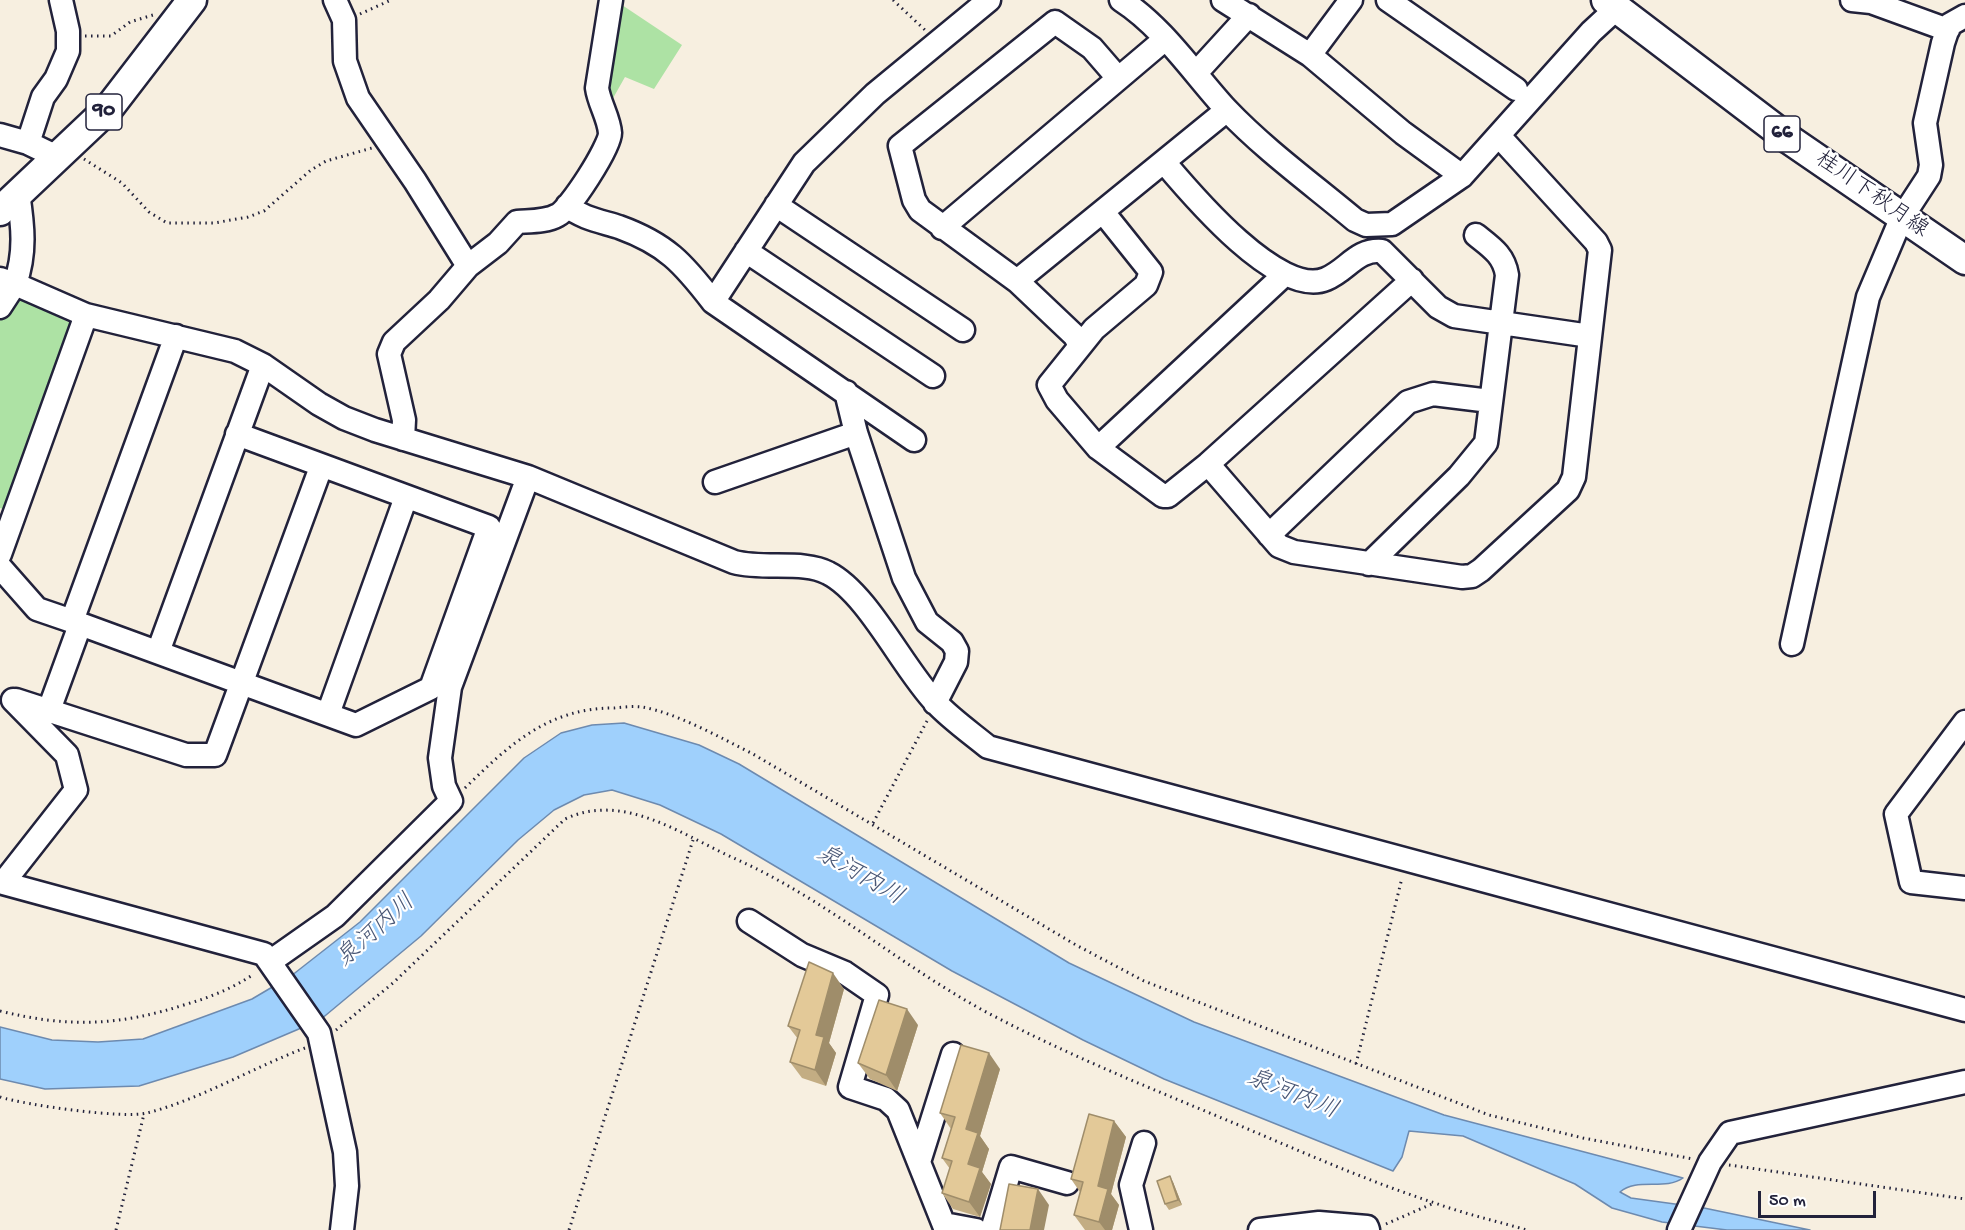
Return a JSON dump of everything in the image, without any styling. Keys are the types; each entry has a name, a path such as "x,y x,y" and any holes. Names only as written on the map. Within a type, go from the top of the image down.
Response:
{"main road":[{"name":"桂川下秋月線","path":"1611,4 1790,140 1901,219 1965,260"},
{"name":"90","path":"9,202 109,108 188,5"}],"street":[{"path":"28,143 43,98 56,79 68,51 68,35 61,0"},
{"path":"335,0 344,20 345,61 357,98 468,266"},
{"path":"404,439 404,420 389,354 394,342 439,300 468,266 498,243 517,222 548,220 561,214 607,147 610,131 598,101 597,88 611,0"},
{"path":"713,302 804,164 834,132 938,41 989,0"},
{"path":"1121,0 1132,7 1196,73 1227,110 1286,163 1355,220 1366,225 1392,224 1462,176 1591,32 1611,4"},
{"path":"1223,0 1310,56 1403,133 1462,176"},
{"path":"1310,56 1351,0"},
{"path":"1389,0 1516,89"},
{"path":"1792,644 1868,297 1901,219 1929,176 1931,165 1925,123 1956,23 1852,0"},
{"path":"1196,73 1249,15"},
{"path":"1080,346 1075,336 1017,281 920,210 914,200 900,146 1055,22 1092,48 1118,78"},
{"path":"942,228 1164,40"},
{"path":"1017,281 1227,110"},
{"path":"0,135 62,152"},
{"path":"1208,464 1279,546 1294,552 1462,577 1472,576 1568,490 1574,477 1600,250 1596,242 1499,136"},
{"path":"1164,162 1200,204 1239,242 1284,275 1306,280 1326,280 1360,254 1373,250 1382,251 1438,308 1454,316 1590,336"},
{"path":"0,307 7,282 24,250 24,228 9,202"},
{"path":"776,205 963,330"},
{"path":"567,206 578,215 651,240 677,258 713,302 914,440"},
{"path":"1103,212 1151,272 1146,285 1094,329 1049,384 1058,400 1098,448 1163,496 1168,496 1208,464 1412,280"},
{"path":"1369,564 1479,454 1486,443 1507,274 1505,264 1499,254 1476,235"},
{"path":"746,251 933,376"},
{"path":"1098,448 1284,275"},
{"path":"7,282 86,315 235,351 263,365 319,404 344,418 528,477 734,562 752,567 810,566 828,572 854,593 935,703 988,747 1965,1010"},
{"path":"0,554 86,315"},
{"path":"49,710 76,623 176,336"},
{"path":"158,652 263,365"},
{"path":"846,392 856,433 904,578 927,622 952,642 957,651 956,663 935,703"},
{"path":"1269,535 1408,402 1433,394 1490,401"},
{"path":"715,482 856,433"},
{"path":"0,567 37,609 356,725 431,688 489,527 321,467 237,434"},
{"path":"4,703 49,710 186,755 215,755 321,467"},
{"path":"273,965 335,916 405,850 451,801 444,786 440,758 450,687 528,477"},
{"path":"328,714 406,497"},
{"path":"4,703 67,755 76,790 2,882 264,954 320,1037 345,1152 347,1186 342,1230"},
{"path":"1965,722 1896,814 1911,882 1965,888"},
{"path":"749,921 802,955 846,973 877,995 850,1087 893,1103 945,1227 976,1230"},
{"path":"919,1162 953,1054"},
{"path":"1679,1230 1708,1166 1721,1143 1730,1133 1965,1082"},
{"path":"1142,1230 1131,1185 1144,1143"},
{"path":"992,1230 1011,1167 1067,1183"},
{"path":"1260,1230 1319,1223 1368,1229"}],"path":[{"path":"344,20 391,0"},
{"path":"893,0 938,41"},
{"path":"68,35 111,36 130,22 188,5"},
{"path":"62,152 122,183 149,212 167,223 214,223 248,217 264,211 311,170 326,161 365,152 386,139"},
{"path":"873,823 935,703"},
{"path":"451,801 503,751 545,722 590,708 642,707 698,727 753,754 1076,945 1144,981 1490,1115 1708,1166 1965,1198"},
{"path":"0,1097 91,1112 144,1114 195,1096 320,1037 393,983 565,819 582,810 630,811 748,865 804,896 870,941 987,1012 1051,1044 1248,1129 1434,1203 1527,1230"},
{"path":"569,1230 693,840"},
{"path":"1356,1064 1406,859"},
{"path":"0,1011 39,1021 74,1024 116,1023 154,1015 232,988 273,965"},
{"path":"116,1230 144,1114"},
{"path":"1368,1229 1395,1223 1434,1203"}],"green space":[{"path":"616,1 682,45 654,89 625,77 608,107 607,50"},
{"path":"16,297 77,326 10,512 0,508 0,320"}],"water":[{"name":"泉河内川","path":"624,723 699,745 739,764 1069,963 1194,1022 1444,1115 1683,1178 1668,1184 1634,1185 1620,1192 1631,1198 1704,1208 1810,1230 1727,1230 1662,1222 1612,1208 1575,1184 1463,1136 1409,1131 1402,1157 1393,1171 1164,1079 1083,1040 952,971 721,834 660,805 612,790 584,795 554,810 518,840 421,936 320,1020 233,1057 139,1086 45,1089 0,1079 0,1027 52,1040 98,1042 143,1039 252,999 291,976 360,922 524,758 561,733 592,725"}],"building":[{"path":"809,962 833,973 816,1035 824,1037 815,1070 790,1062 800,1030 788,1026"},
{"path":"879,1000 907,1009 886,1075 858,1063"},
{"path":"961,1045 989,1053 966,1129 978,1133 968,1164 980,1168 969,1202 942,1193 952,1161 942,1158 955,1117 940,1113"},
{"path":"1089,1114 1114,1121 1098,1186 1108,1189 1099,1222 1074,1215 1083,1182 1071,1179"},
{"path":"1170,1176 1178,1200 1165,1204 1157,1181"},
{"path":"1009,1184 1038,1189 1030,1230 1000,1230"}]}
